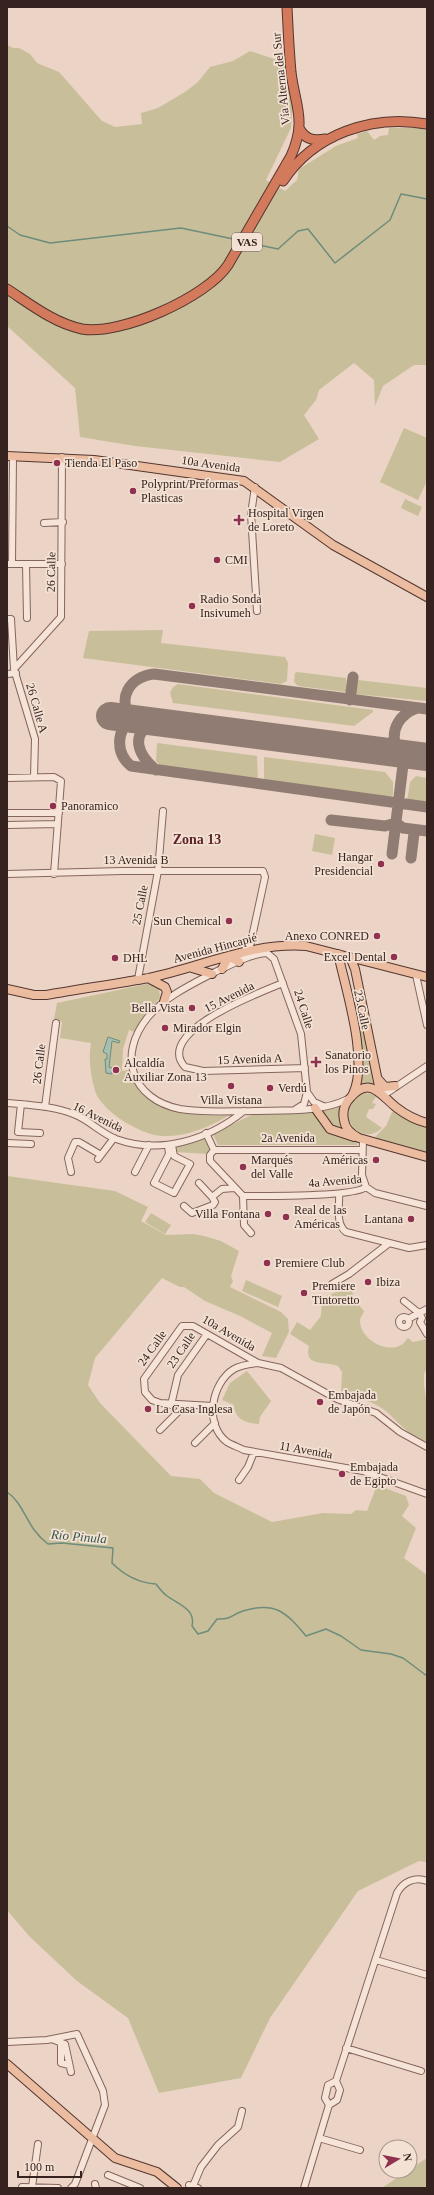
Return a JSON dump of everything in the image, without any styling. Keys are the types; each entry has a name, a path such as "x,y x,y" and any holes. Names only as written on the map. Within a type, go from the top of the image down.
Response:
{"highway":[{"name":"Vía Alterna del Sur","path":"7,295 58,325 103,334 132,325 203,295 218,285 229,273 279,181 296,145 299,128 296,92 291,71 287,7"},
{"path":"291,7 296,92"},
{"name":"Vía Alterna del Sur","path":"132,325 166,309 210,284 225,269 279,181 298,160 327,139 361,126 383,122 411,122 427,124"},
{"path":"299,128 303,135 310,139 327,139"},
{"name":"Vía Alterna del Sur","path":"7,289 53,318 83,331"}],"main road":[{"name":"10a Avenida","path":"10,456 62,457 244,481 255,487 310,530 332,545 427,597"},
{"name":"Avenida Hincapié","path":"7,989 34,995 46,995 148,978 249,951 289,945 306,946 427,977"},
{"name":"23 Calle","path":"338,954 360,1062 359,1081 343,1112 345,1124 348,1130 362,1143"},
{"path":"222,969 229,956 239,962"},
{"name":"23 Calle","path":"350,957 355,969 382,1093"},
{"path":"355,969 364,961"},
{"path":"191,967 212,974"},
{"path":"148,978 165,987 167,992 164,1002"},
{"path":"354,1029 367,1026"},
{"path":"378,1078 385,1086 395,1086"},
{"path":"351,1097 368,1088 382,1093 395,1107 408,1116 427,1123"},
{"path":"315,1108 332,1130 362,1143 427,1157"},
{"path":"7,2064 115,2158 157,2172 177,2188"}],"street":[{"path":"10,456 10,564 62,564"},
{"name":"26 Calle","path":"15,671 62,617 62,457"},
{"path":"255,487 251,514 257,611"},
{"path":"44,523 63,522"},
{"path":"26,564 27,618"},
{"name":"26 Calle A","path":"9,619 15,671 35,739 34,777"},
{"path":"7,674 15,671"},
{"path":"7,778 54,777 59,779 61,784 54,874"},
{"name":"25 Calle","path":"138,979 158,871 163,811"},
{"path":"7,814 59,813"},
{"path":"7,825 58,824"},
{"name":"13 Avenida B","path":"7,874 158,871 265,872 249,951"},
{"path":"274,959 276,951 289,945"},
{"name":"24 Calle","path":"239,962 267,953 274,959 300,1027 307,1092"},
{"path":"239,962 184,988 164,1002 149,1016 137,1034 132,1049 132,1071 139,1085 155,1099 179,1108 195,1110 244,1111 315,1108 351,1097"},
{"path":"416,974 427,1025"},
{"name":"15 Avenida","path":"179,1056 180,1045 184,1039 212,1016 235,1003 283,983"},
{"name":"26 Calle","path":"45,1107 56,1023"},
{"name":"15 Avenida A","path":"179,1056 185,1067 203,1071 305,1068"},
{"path":"382,1093 427,1066"},
{"path":"307,1092 316,1104 325,1106"},
{"path":"296,1109 304,1104 307,1092"},
{"name":"16 Avenida","path":"7,1103 45,1107 76,1115 114,1138 131,1143 150,1145 170,1145 182,1143 221,1126 244,1111"},
{"path":"21,1104 18,1132 40,1133"},
{"path":"206,1133 214,1150 210,1155 210,1162 243,1196 244,1223 251,1233"},
{"path":"71,1172 68,1158 75,1142 79,1142 100,1157 114,1138"},
{"path":"7,1143 31,1144"},
{"path":"362,1143 362,1175 366,1187"},
{"name":"2a Avenida","path":"214,1150 362,1143"},
{"path":"135,1172 150,1145"},
{"path":"170,1145 174,1156 190,1164 174,1193 154,1183 169,1154 170,1145"},
{"path":"220,1174 222,1189"},
{"path":"184,1206 193,1213 214,1205 215,1201 199,1183"},
{"name":"4a Avenida","path":"243,1196 339,1194 361,1190 366,1187 375,1192 427,1206"},
{"path":"212,1197 222,1189 234,1188"},
{"path":"339,1194 339,1216 342,1228 349,1233 388,1244 414,1248 427,1245"},
{"path":"374,1239 377,1247 375,1254"},
{"path":"332,1284 349,1274 388,1244"},
{"path":"404,1301 419,1313 422,1318 420,1322 427,1334"},
{"path":"408,1319 427,1308"},
{"name":"24 Calle","path":"171,1405 156,1402 145,1392 144,1379 179,1328 190,1325"},
{"name":"10a Avenida","path":"190,1325 258,1363 281,1368 337,1400 376,1413 400,1432 427,1447"},
{"name":"23 Calle","path":"171,1405 178,1376 207,1334"},
{"path":"195,1443 215,1423 213,1406 217,1389 226,1376 243,1365 258,1363"},
{"path":"171,1405 213,1406"},
{"path":"160,1430 185,1405"},
{"name":"11 Avenida","path":"215,1423 219,1432 226,1441 244,1450 363,1471 427,1494"},
{"path":"239,1480 248,1467 254,1452"},
{"path":"329,2105 337,2100 340,2090 336,2081 399,1888 404,1884 415,1880 427,1881"},
{"path":"376,1960 427,1975"},
{"path":"7,2042 53,2039 75,2034 79,2037 103,2091 105,2105 76,2184 71,2188"},
{"path":"53,2039 61,2042 61,2063 69,2065 71,2072"},
{"path":"346,2048 421,2071"},
{"path":"304,2188 329,2105 326,2098 328,2085 336,2081"},
{"path":"193,2186 201,2167 218,2145 238,2127 242,2111"},
{"path":"319,2138 360,2150"},
{"path":"32,2187 38,2144"},
{"path":"108,2175 140,2188"},
{"path":"22,2187 58,2188"}],"shaded area":[{"path":"7,45 13,48 19,48 30,54 37,63 59,72 102,121 115,127 142,124 141,113 158,108 185,92 198,82 210,67 233,61 250,51 283,62 289,67 293,95 291,128 266,180 285,191 297,180 299,169 336,146 358,138 357,134 367,131 374,140 380,136 388,135 389,128 427,128 427,365 414,365 383,386 375,406 374,380 354,363 319,390 316,400 304,415 319,439 280,462 135,446 80,437 75,388 7,326"},
{"path":"404,428 427,438 427,481 418,500 380,482"},
{"path":"405,499 422,507 418,516 401,508"},
{"path":"163,630 161,643 285,657 288,663 287,681 281,684 83,658 89,631"},
{"path":"295,673 346,678 347,690 345,692 298,686 294,682"},
{"path":"358,680 427,688 427,701 355,694 355,682"},
{"path":"178,684 373,710 373,712 354,726 173,703 170,693 173,687"},
{"path":"157,743 257,756 258,779 161,767 156,761"},
{"path":"264,757 385,772 393,782 393,795 390,797 264,780"},
{"path":"416,776 427,778 427,803 407,801 410,782"},
{"path":"315,834 335,838 332,855 312,851"},
{"path":"151,983 159,987 160,998 146,1012 134,1032 129,1030 123,1049 122,1071 129,1070 135,1085 145,1096 156,1104 183,1113 228,1116 196,1131 171,1136 153,1135 133,1127 105,1107 95,1091 92,1080 90,1068 91,1043 60,1038 62,1022 54,1019 57,1003"},
{"path":"365,1030 377,1087 359,1088 363,1061 357,1031"},
{"path":"108,1037 120,1041 119,1043 112,1041 109,1067 112,1068 112,1074 106,1073 105,1059 107,1059 107,1054 103,1052"},
{"path":"365,1093 377,1095 372,1103 376,1104 373,1109 369,1109 366,1117 382,1128 373,1134 364,1134 356,1130 350,1123 348,1115 349,1106 354,1099"},
{"path":"342,1106 346,1132 335,1130 318,1111"},
{"path":"393,1110 427,1126 427,1153 394,1145 375,1137 386,1126"},
{"path":"315,1111 329,1130 357,1141 357,1145 218,1145 213,1134 251,1115"},
{"path":"206,1136 212,1149 209,1154 175,1152 177,1147"},
{"path":"7,1176 115,1191 148,1207 141,1221 166,1235 193,1234 221,1241 239,1251 231,1276 233,1281 230,1287 281,1312 288,1319 289,1332 276,1358 262,1356 272,1333 240,1316 205,1301 184,1287 180,1287 162,1278 95,1358 88,1385 100,1403 171,1476 200,1479 214,1493 272,1522 323,1513 351,1514 356,1510 367,1511 377,1485 406,1496 409,1505 402,1516 416,1528 404,1558 427,1575 427,1862 419,1861 358,1891 270,2018 241,2078 159,2093 128,2018 77,1981 29,1936 7,1910"},
{"path":"151,1213 171,1225 165,1234 145,1222"},
{"path":"246,1280 282,1296 278,1307 242,1291"},
{"path":"350,1286 356,1302 364,1311 360,1319 361,1327 364,1333 374,1343 381,1346 395,1347 404,1343 408,1338 413,1342 427,1339 427,1368 424,1374 424,1385 427,1405 427,1442 410,1433 382,1408 365,1400 341,1392 342,1372 338,1366 312,1360 308,1353 309,1346 290,1334 297,1322 310,1330 321,1316 322,1298"},
{"path":"247,1371 271,1401 260,1417 259,1424 242,1420 236,1414 234,1405 222,1400 230,1383"},
{"path":"427,2158 427,2188 382,2188 395,2179 418,2179 418,2164"}],"waterway":[{"path":"245,242 278,249 298,231 308,229 335,263 390,220 401,194 427,199"},
{"path":"7,226 20,235 50,243 181,228 238,240"},
{"name":"Río Pinula","path":"7,1492 18,1503 35,1531 48,1544 62,1543 113,1548 112,1563 132,1578 156,1584 166,1595 189,1611 193,1620 192,1626 198,1634 208,1631 217,1619 228,1618 254,1608 272,1608 286,1615 306,1636 326,1629 341,1636 361,1650 391,1654 403,1658 427,1676"}],"taxiway":[{"path":"427,709 154,674 138,679 128,690 125,697 125,704 133,719 123,729 120,742 122,755 131,766 427,807"},
{"path":"350,700 353,677"},
{"path":"403,765 396,747 394,734 401,718 417,708"},
{"path":"154,721 141,732 139,745 145,758 156,770"},
{"path":"386,751 390,748 394,739"},
{"path":"392,854 403,765 410,755"},
{"path":"331,820 385,826 396,823 403,828 427,831"},
{"path":"411,858 414,833 417,830"}],"runway":[{"path":"110,716 427,757"}],"place":[{"name":"Tienda El Paso","path":"57,463"},
{"name":"Polyprint/Preformas Plasticas","path":"133,491"},
{"name":"Hospital Virgen de Loreto","path":"239,520"},
{"name":"CMI","path":"217,560"},
{"name":"Radio Sonda Insivumeh","path":"192,606"},
{"name":"Panoramico","path":"53,806"},
{"name":"Hangar Presidencial","path":"381,864"},
{"name":"Sun Chemical","path":"229,921"},
{"name":"Anexo CONRED","path":"377,936"},
{"name":"Excel Dental","path":"394,957"},
{"name":"DHL","path":"115,958"},
{"name":"Bella Vista","path":"192,1008"},
{"name":"Mirador Elgin","path":"165,1028"},
{"name":"Sanatorio los Pinos","path":"316,1062"},
{"name":"Alcaldía Auxiliar Zona 13","path":"116,1070"},
{"name":"Villa Vistana","path":"231,1086"},
{"name":"Verdú","path":"270,1088"},
{"name":"Américas","path":"376,1160"},
{"name":"Marqués del Valle","path":"243,1167"},
{"name":"Villa Fontana","path":"268,1214"},
{"name":"Real de las Américas","path":"286,1217"},
{"name":"Lantana","path":"411,1219"},
{"name":"Premiere Club","path":"267,1263"},
{"name":"Ibiza","path":"368,1282"},
{"name":"Premiere Tintoretto","path":"304,1293"},
{"name":"Embajada de Japón","path":"320,1402"},
{"name":"La Casa Inglesa","path":"148,1409"},
{"name":"Embajada de Egipto","path":"342,1474"}],"district":[{"name":"Zona 13","path":"197,839"}]}
